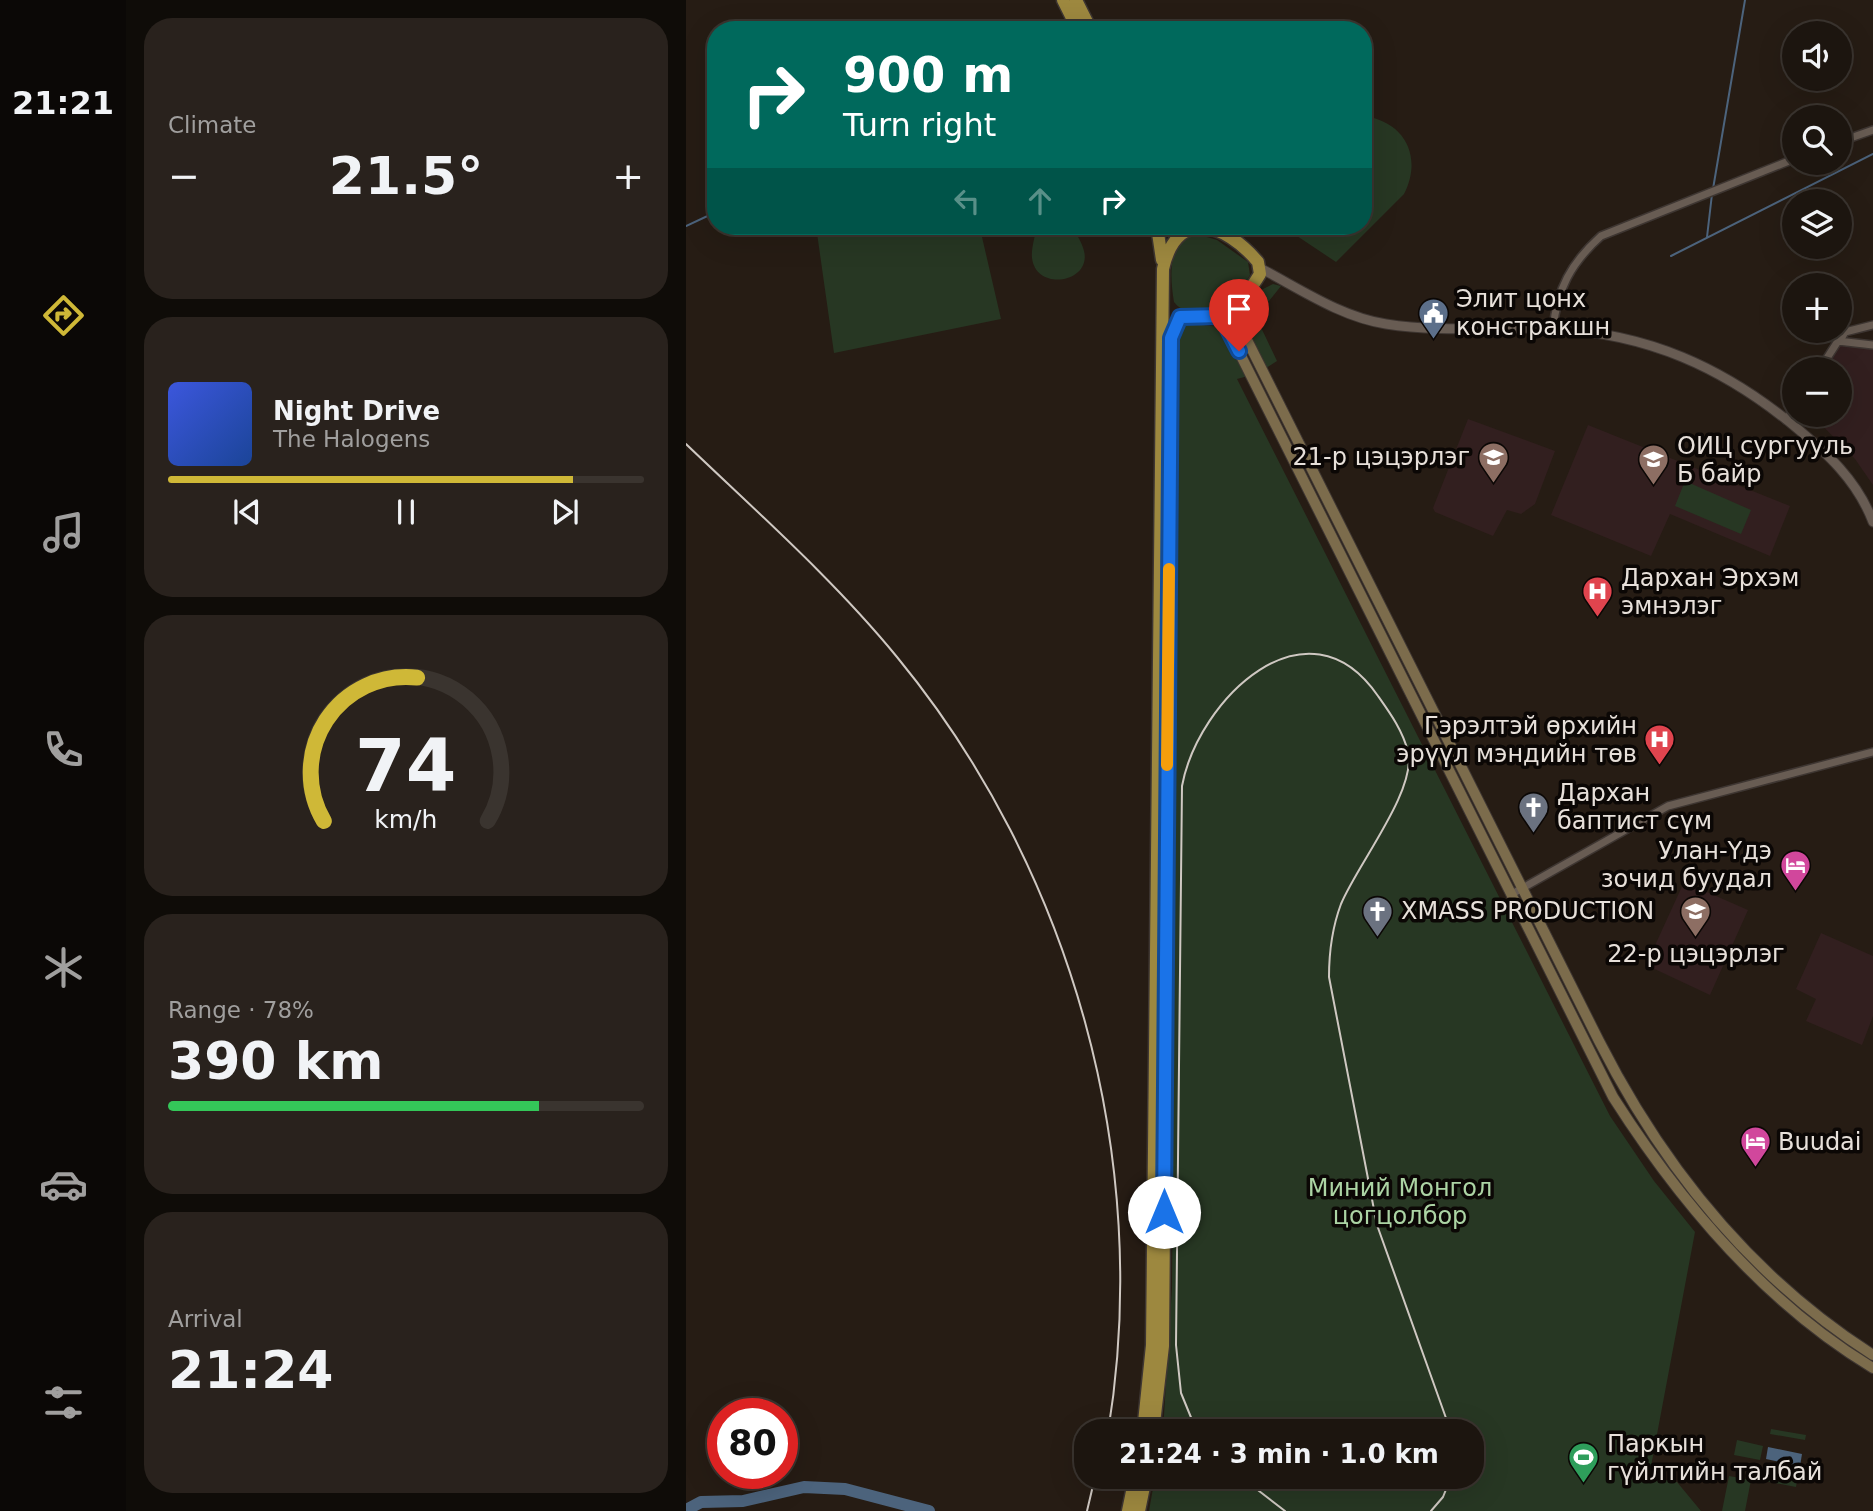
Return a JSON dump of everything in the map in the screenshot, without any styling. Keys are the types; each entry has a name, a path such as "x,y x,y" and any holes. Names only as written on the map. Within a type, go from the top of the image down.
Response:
{"highway":[{"path":"1063,0 1078,21"},
{"path":"1076,0 1081,21"},
{"path":"1144,1419 1152,1345 1163,285 1158,235"},
{"path":"1163,269 1167,250 1180,235"},
{"path":"1180,317 1227,313 1254,283 1260,268 1252,254 1228,236"},
{"path":"1163,285 1180,317"},
{"path":"1155,1419 1163,1346 1171,338 1180,317"},
{"path":"1128,1511 1133,1489"},
{"path":"1139,1511 1144,1489"}],"main road":[{"path":"1227,313 1524,887 1624,1091 1686,1185 1728,1235 1782,1287 1873,1355"},
{"path":"1227,313 1613,1097 1651,1156 1721,1242 1775,1294 1873,1368"}],"street":[{"path":"1852,137 1873,130"},
{"path":"1553,329 1564,279 1581,254 1601,236 1782,164"},
{"path":"1260,268 1341,311 1383,324 1462,331 1553,329 1601,333 1692,359 1755,395 1782,417"},
{"path":"1852,330 1873,325"},
{"path":"1852,341 1873,345"},
{"path":"1794,427 1850,479 1873,522"},
{"path":"1512,894 1668,806 1873,752"}],"shaded area":[{"path":"1839,343 1873,349 1873,485 1855,459 1824,427 1852,427 1852,357 1831,357"},
{"name":"21-р цэцэрлэг","path":"1468,419 1555,451 1535,504 1521,514 1507,510 1493,536 1435,512 1433,508"},
{"name":"ОИЦ сургууль Б байр","path":"1588,425 1790,506 1770,556 1670,514 1651,556 1551,515"},
{"name":"22-р цэцэрлэг","path":"1684,882 1748,910 1710,995 1646,965"},
{"path":"1821,933 1873,956 1873,1016 1862,1045 1806,1021 1816,999 1796,989"}],"green space":[{"path":"1372,118 1390,125 1406,143 1412,167 1404,194 1372,226"},
{"path":"817,235 982,237 1001,319 834,353"},
{"path":"1035,235 1077,235 1084,251 1084,262 1080,270 1072,276 1052,279 1043,276 1036,269 1032,258"},
{"path":"1200,235 1217,240 1248,262 1250,275 1235,296 1223,305 1207,310 1188,311 1174,302 1173,260 1181,243 1189,237"},
{"path":"1296,235 1363,235 1336,262"},
{"path":"1273,284 1281,286 1256,317 1277,361 1266,368 1240,318 1259,291"},
{"name":"Миний Монгол цогцолбор","path":"1183,323 1221,327 1248,376 1237,379 1610,1116 1654,1181 1695,1232 1649,1477 1677,1482 1701,1511 1149,1511 1153,1489 1484,1489 1484,1419 1164,1419 1172,1288 1179,344 1174,344"},
{"path":"1685,481 1751,510 1741,534 1675,506"},
{"path":"1771,1429 1806,1435 1805,1440 1770,1434"},
{"path":"1737,1440 1763,1446 1760,1460 1734,1455"},
{"path":"1762,1474 1797,1481 1796,1487 1760,1480"},
{"path":"1729,1476 1751,1480 1745,1511 1722,1511"}],"water":[{"path":"1768,1447 1802,1454 1800,1466 1766,1459"}],"waterway":[{"path":"1713,189 1745,0"},
{"path":"1671,256 1873,154"},
{"path":"1707,237 1712,194"},
{"path":"686,226 707,216"},
{"path":"686,1510 701,1502 743,1501 804,1487 845,1489 929,1511"}],"railway":[{"path":"686,444 822,574 897,657 958,740 1010,830 1053,924 1085,1022 1107,1123 1119,1226 1119,1329 1109,1419"},
{"path":"1192,1419 1181,1393 1176,1345 1182,786 1192,753 1209,721 1232,693 1259,670 1289,657 1320,655 1350,667 1378,696 1399,730 1408,752 1404,786 1395,807 1341,904 1332,940 1329,977 1377,1225 1446,1419"},
{"path":"1087,1511 1092,1489"},
{"path":"1257,1489 1285,1511"},
{"path":"1431,1511 1446,1489"}],"slow traffic":[{"path":"1167,765 1169,569"}],"place":[{"name":"Элит цонх констракшн","path":"1433,340"},
{"name":"21-р цэцэрлэг","path":"1493,484"},
{"name":"ОИЦ сургууль Б байр","path":"1654,487"},
{"name":"Дархан Эрхэм эмнэлэг","path":"1598,619"},
{"name":"Гэрэлтэй өрхийн эрүүл мэндийн төв","path":"1660,767"},
{"name":"Дархан баптист сүм","path":"1534,834"},
{"name":"Улан-Үдэ зочид буудал","path":"1795,892"},
{"name":"XMASS PRODUCTION","path":"1378,938"},
{"name":"22-р цэцэрлэг","path":"1696,939"},
{"name":"Buudai","path":"1755,1169"},
{"name":"Паркын гүйлтийн талбай","path":"1584,1485"}],"route":[{"path":"1164,1212 1173,328 1180,317 1221,316 1239,351"}]}
